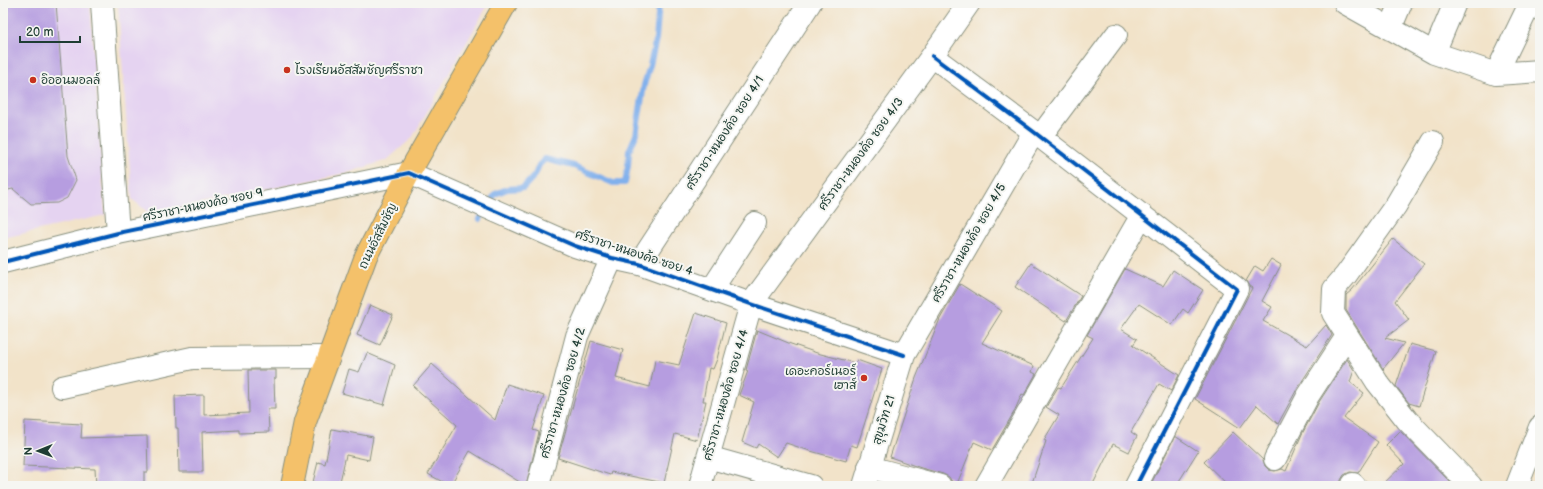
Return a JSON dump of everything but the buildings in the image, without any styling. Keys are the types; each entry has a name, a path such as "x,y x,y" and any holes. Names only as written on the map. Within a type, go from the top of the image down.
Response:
{"main road":[{"name":"ถนนอัสสัมชัญ","path":"292,486 305,422 366,256 409,173 506,3"}],"street":[{"path":"102,3 118,233"},
{"name":"ศรีราชา-หนองค้อ ซอย 4/1","path":"639,264 810,3"},
{"name":"ศรีราชา-หนองค้อ ซอย 4/3","path":"751,304 969,3"},
{"path":"1345,3 1434,53 1496,74 1540,71"},
{"path":"1390,29 1401,3"},
{"path":"1434,53 1455,3"},
{"path":"1496,74 1526,12 1532,3"},
{"name":"ศรีราชา-หนองค้อ ซอย 4/5","path":"904,355 1037,134 1116,35"},
{"path":"932,56 1037,134 1237,289 1136,486"},
{"path":"1433,142 1396,205 1346,275 1334,289 1333,313 1377,382 1407,420 1471,486"},
{"name":"ศรีราชา-หนองค้อ ซอย 9","path":"3,262 118,233 409,173"},
{"name":"ศรีราชา-หนองค้อ ซอย 4","path":"409,173 575,246 612,258 639,264 751,304 904,355"},
{"path":"986,486 1142,216"},
{"path":"712,289 755,223"},
{"name":"ศรีราชา-หนองค้อ ซอย 4/2","path":"538,486 577,336 612,258"},
{"name":"ศรีราชา-หนองค้อ ซอย 4/4","path":"700,486 751,304"},
{"path":"1275,459 1308,396 1348,336"},
{"name":"สุขุมวิท 21","path":"867,476 904,355"},
{"path":"62,387 192,358 329,357"},
{"path":"1517,486 1540,427"},
{"path":"708,457 811,486"},
{"path":"867,476 940,486"}],"shaded area":[{"path":"3,3 90,3 105,215 3,238"},
{"name":"โรงเรียนอัสสัมชัญศรีราชา","path":"118,3 489,3 412,138 387,160 350,172 150,214 132,199"}],"waterway":[{"path":"480,219 495,194 507,189 523,188 535,175 539,165 545,159 574,166 613,183 625,183 629,151 636,135 644,85 656,39 659,3"}],"cycle path":[{"path":"932,56 1034,132 1237,289 1136,486"},
{"path":"3,262 118,233 409,173 575,246 612,258 639,264 751,304 904,355"}],"place":[{"name":"โรงเรียนอัสสัมชัญศรีราชา","path":"287,70"},
{"name":"อิออนมอลล์","path":"33,80"},
{"name":"เดอะคอร์เนอร์ เฮาส์","path":"864,378"}]}
